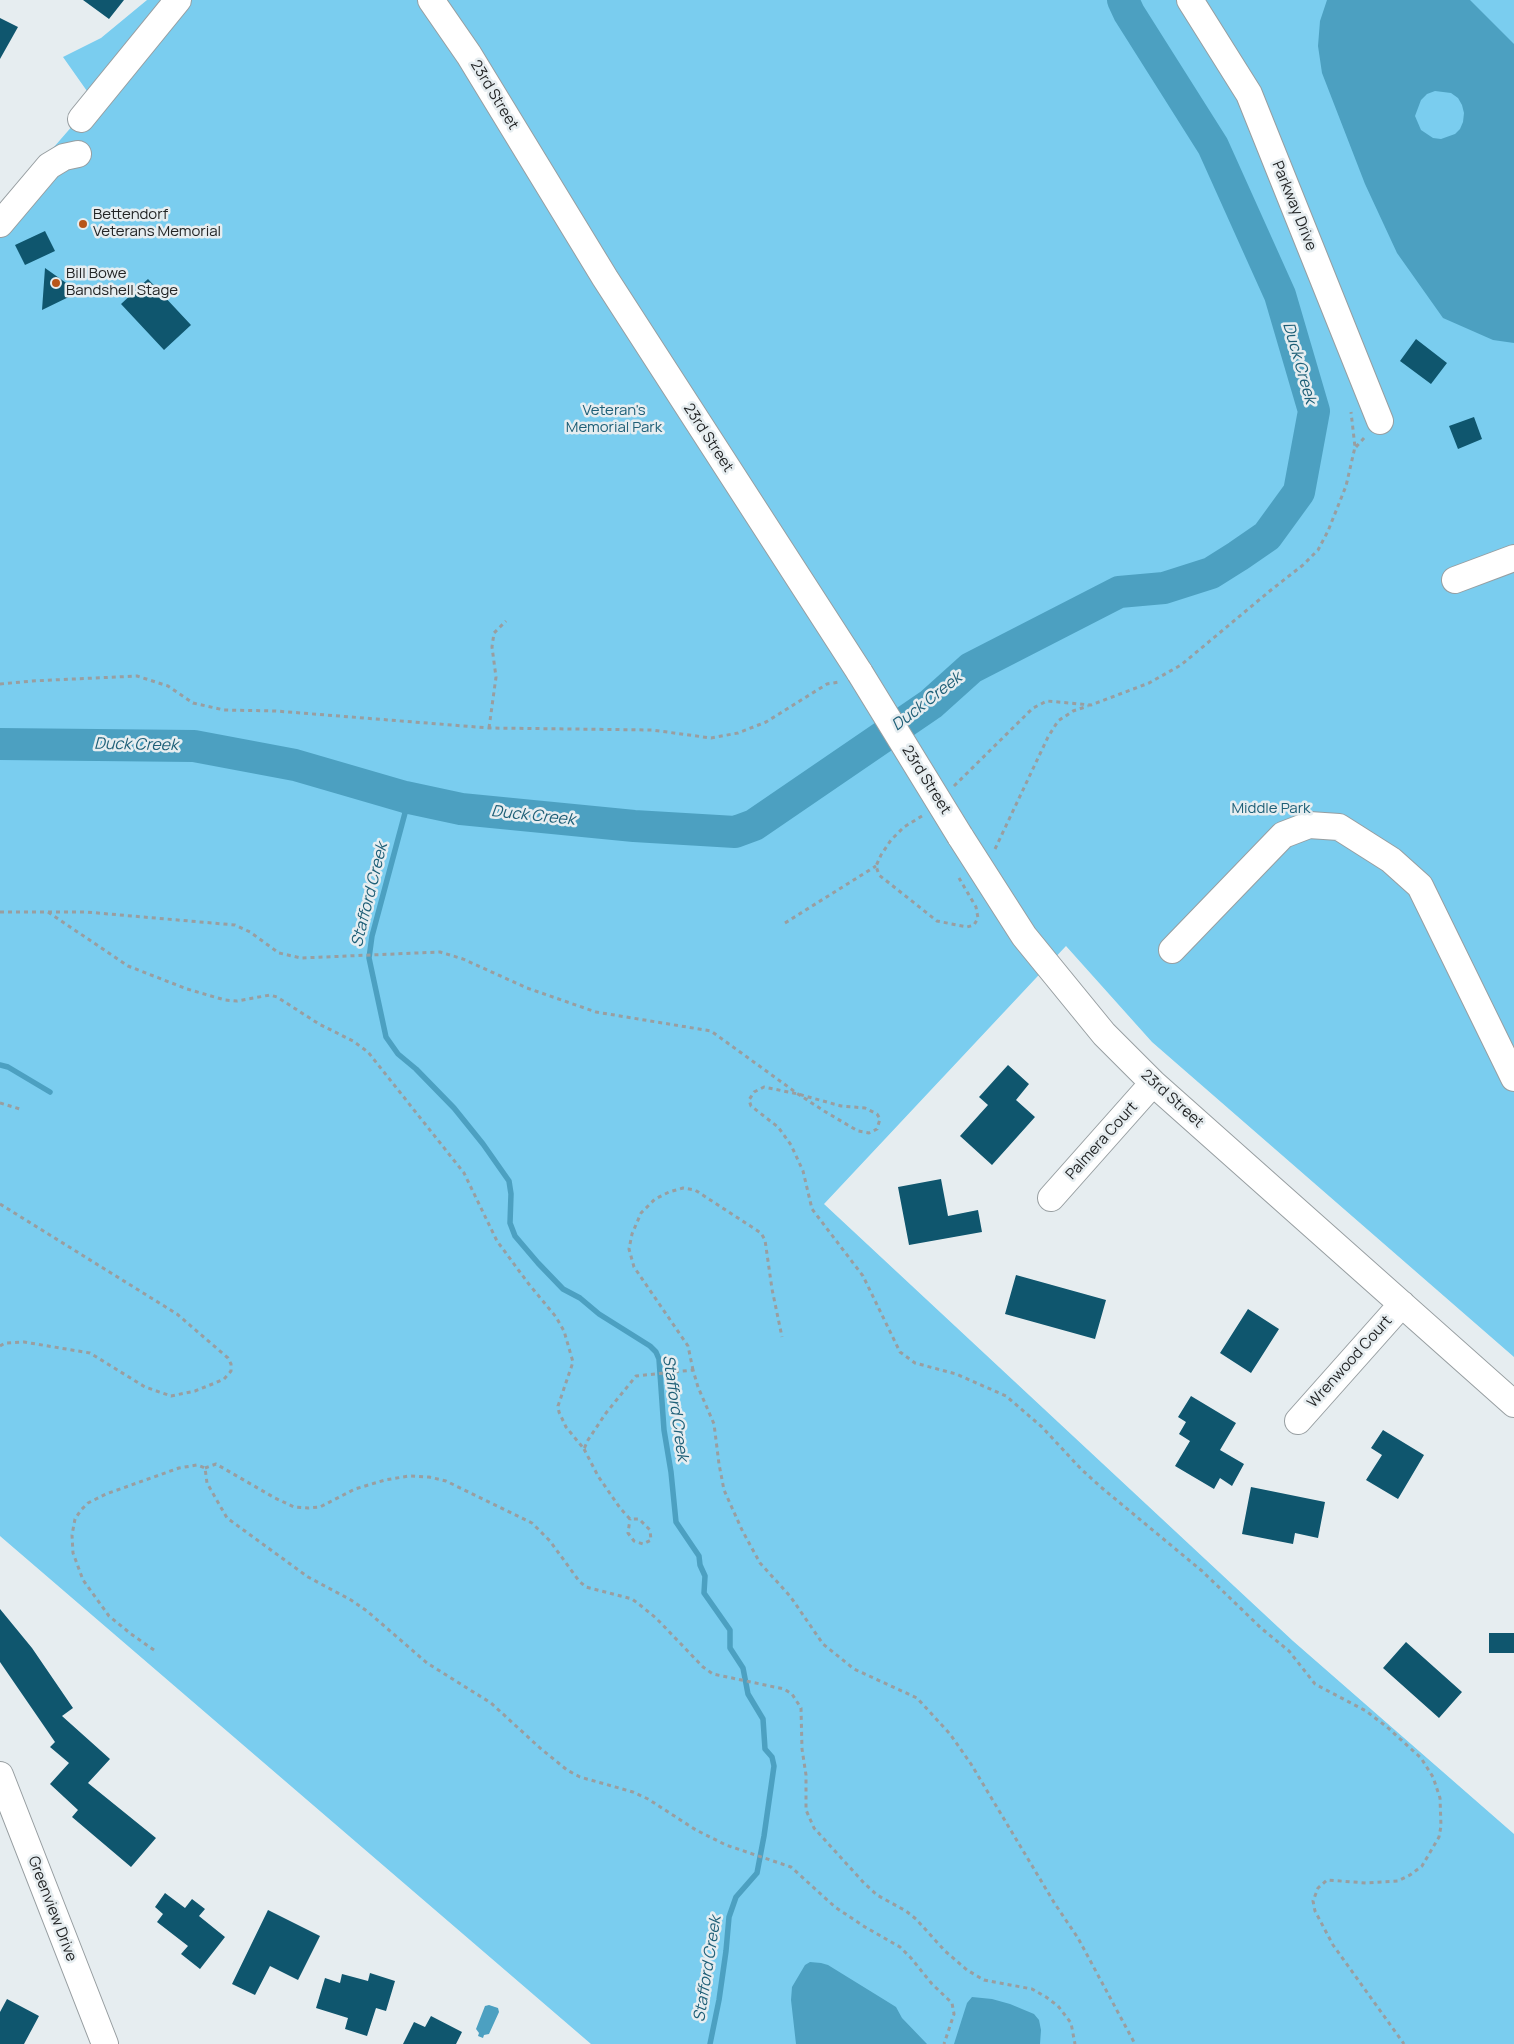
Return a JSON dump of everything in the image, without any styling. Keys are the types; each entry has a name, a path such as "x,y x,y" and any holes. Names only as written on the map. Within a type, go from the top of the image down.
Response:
{"street":[{"path":"81,119 178,0"},
{"name":"23rd Street","path":"431,0 469,55 851,679 960,836 1035,951 1104,1034 1153,1083 1514,1404"},
{"name":"Parkway Drive","path":"1190,0 1249,94 1380,422"},
{"path":"0,224 49,166 64,157 78,154"},
{"path":"1455,580 1514,558"},
{"path":"1172,950 1283,835 1309,825 1339,826 1391,860 1420,886 1514,1078"},
{"name":"Palmera Court","path":"1051,1198 1153,1083"},
{"name":"Wrenwood Court","path":"1298,1421 1402,1304"},
{"name":"Greenview Drive","path":"0,1774 105,2044"}],"path":[{"path":"995,849 1048,737 1058,721 1073,710 1148,683 1181,665 1304,565 1318,550 1328,531 1346,486 1355,447 1350,406"},
{"path":"489,728 496,677 492,647 494,633 506,620"},
{"path":"0,684 32,680 137,676 168,686 193,703 224,710 276,711 489,728 652,730 711,738 738,734 766,722 827,684 851,679"},
{"path":"952,789 1033,708 1047,701 1091,705"},
{"path":"785,923 876,866 891,840 904,827 926,812"},
{"path":"876,866 879,875 937,921 967,927 974,924 978,918 976,907 957,876"},
{"path":"0,912 86,912 235,925 250,932 279,953 301,958 440,952 463,959 527,988 596,1012 711,1031 798,1094 863,1133 873,1132 880,1124 880,1119 873,1110 840,1106 798,1094 764,1087 754,1092 749,1100 751,1106 778,1127 792,1145 802,1171 812,1208 863,1276 900,1352 915,1363 956,1374 1006,1396 1014,1402 1037,1422 1081,1469 1202,1571 1261,1628 1289,1651 1315,1684 1366,1711 1387,1727 1420,1758 1429,1770 1436,1783 1440,1798 1441,1826 1439,1837 1422,1866 1398,1880 1366,1883 1327,1880 1318,1888 1313,1901 1315,1911 1333,1945 1404,2044"},
{"path":"48,912 128,966 187,989 225,1000 237,1001 270,995 277,997 305,1016 353,1041 368,1052 464,1173 497,1241 556,1317 564,1331 573,1362 558,1406 559,1412 566,1427 584,1449 598,1476 630,1519 628,1533 634,1541 643,1544 651,1540 650,1530 639,1519 630,1519"},
{"path":"0,1103 20,1109"},
{"path":"782,1336 772,1289 765,1240 761,1233 695,1190 683,1188 669,1192 655,1199 641,1213 628,1249 634,1267 688,1346 698,1387 714,1424 724,1490 742,1530 760,1562 793,1600 818,1638 833,1653 854,1669 917,1698 928,1707 950,1734 971,1764 1055,1904 1078,1938 1135,2044"},
{"path":"0,1204 176,1314 228,1358 231,1364 231,1371 224,1379 215,1383 195,1391 171,1396 145,1387 90,1353 24,1342 5,1343 0,1346"},
{"path":"584,1449 606,1414 636,1376 693,1370"},
{"path":"154,1650 109,1616 83,1580 73,1554 72,1535 75,1519 88,1503 127,1485 178,1468 197,1465 205,1468 216,1464 275,1498 294,1507 308,1508 320,1507 355,1489 385,1480 408,1476 429,1477 446,1481 532,1523 550,1542 573,1575 586,1587 632,1599 656,1618 703,1667 713,1674 777,1686 792,1694 801,1708 802,1748 806,1775 806,1810 814,1828 864,1884 877,1895 906,1911 916,1919 945,1951 967,1970 984,1980 1032,1989 1058,2006 1071,2023 1075,2044"},
{"path":"205,1468 207,1483 227,1518 308,1577 351,1600 422,1659 491,1703 540,1748 568,1770 580,1777 633,1792 648,1799 711,1838 741,1851 791,1867 836,1907 865,1928 900,1947 912,1958 932,1984 949,1998 954,2008 954,2014 944,2044"}],"green space":[{"path":"147,0 1514,0 1514,1357 1152,1042 1066,946 824,1204 1293,1641 1514,1834 1514,2044 591,2044 0,1536 0,209 94,101 63,57 101,38"}],"shaded area":[{"path":"1327,0 1470,0 1514,44 1514,343 1493,340 1443,318 1397,253 1365,184 1322,73 1318,46 1320,21","holes":["1435,91 1451,93 1458,98 1462,105 1464,113 1463,122 1455,134 1441,139 1433,138 1421,130 1415,116 1421,100 1427,94"]},
{"path":"810,1962 828,1965 896,2007 902,2018 927,2044 796,2044 791,2000 792,1987 805,1965"},
{"path":"972,1997 992,1999 1034,2014 1039,2020 1041,2030 1040,2044 954,2044 967,2003"},
{"path":"489,2005 498,2008 499,2012 489,2034 484,2035 483,2038 478,2036 479,2033 476,2029 485,2006"}],"building":[{"path":"83,0 124,0 109,19"},
{"path":"0,18 18,27 0,59"},
{"path":"45,231 55,251 25,265 15,245"},
{"name":"Bill Bowe Bandshell Stage","path":"45,268 79,292 42,310"},
{"path":"148,279 191,325 164,350 121,304"},
{"path":"1416,339 1447,363 1431,384 1400,361"},
{"path":"1474,417 1482,439 1458,449 1449,426"},
{"path":"1008,1065 1029,1084 1016,1100 1035,1117 992,1165 960,1136 988,1105 979,1097"},
{"path":"941,1179 948,1216 978,1210 982,1232 909,1245 898,1187"},
{"path":"1016,1275 1106,1300 1095,1339 1005,1314"},
{"path":"1248,1309 1279,1329 1251,1373 1220,1353"},
{"path":"1191,1396 1236,1423 1220,1450 1244,1464 1232,1486 1220,1478 1214,1489 1175,1466 1190,1441 1179,1434 1186,1422 1178,1417"},
{"path":"1383,1430 1424,1455 1398,1499 1366,1480 1382,1455 1371,1448"},
{"path":"1251,1487 1325,1502 1318,1538 1295,1533 1293,1544 1242,1534"},
{"path":"0,1609 32,1648 73,1708 62,1716 110,1759 88,1783 156,1838 131,1867 72,1817 78,1810 50,1784 69,1763 50,1747 55,1742 0,1662"},
{"path":"1489,1633 1514,1633 1514,1653 1489,1653"},
{"path":"1406,1642 1462,1692 1439,1718 1383,1668"},
{"path":"165,1893 185,1908 192,1899 205,1909 199,1916 225,1937 200,1969 181,1954 188,1946 157,1922 163,1914 155,1907"},
{"path":"268,1910 320,1936 298,1980 270,1966 255,1995 232,1984"},
{"path":"370,1973 395,1981 386,2011 376,2008 367,2036 345,2029 348,2018 316,2008 325,1978 340,1983 342,1974 368,1981"},
{"path":"7,1999 39,2016 24,2044 0,2044 0,2012"},
{"path":"431,2016 462,2032 456,2044 403,2044 414,2022 425,2027"}],"waterway":[{"name":"Duck Creek","path":"0,744 194,746 295,765 405,797 461,809 634,826 735,832 754,825 931,704 971,668 1119,592 1164,588 1211,573 1238,556 1267,536 1299,492 1314,411 1280,295 1213,146 1129,13 1123,0"},
{"name":"Stafford Creek","path":"405,797 405,813 372,936 369,958 386,1037 398,1054 416,1069 454,1108 509,1181 511,1194 510,1223 515,1236 538,1263 563,1289 580,1298 599,1314 650,1346 656,1352 659,1359 664,1430 671,1472 676,1522 699,1556 700,1565 705,1576 704,1593 730,1630 730,1648 743,1668 748,1694 763,1719 765,1749 772,1757 774,1766 764,1836 757,1873 736,1897 729,1917 719,2000 710,2044"},
{"path":"0,1065 8,1067 50,1092"}],"place":[{"name":"Bettendorf Veterans Memorial","path":"83,224"},
{"name":"Bill Bowe Bandshell Stage","path":"56,283"}],"park label":[{"name":"Veteran's Memorial Park","path":"614,420"},
{"name":"Middle Park","path":"1271,809"}]}
